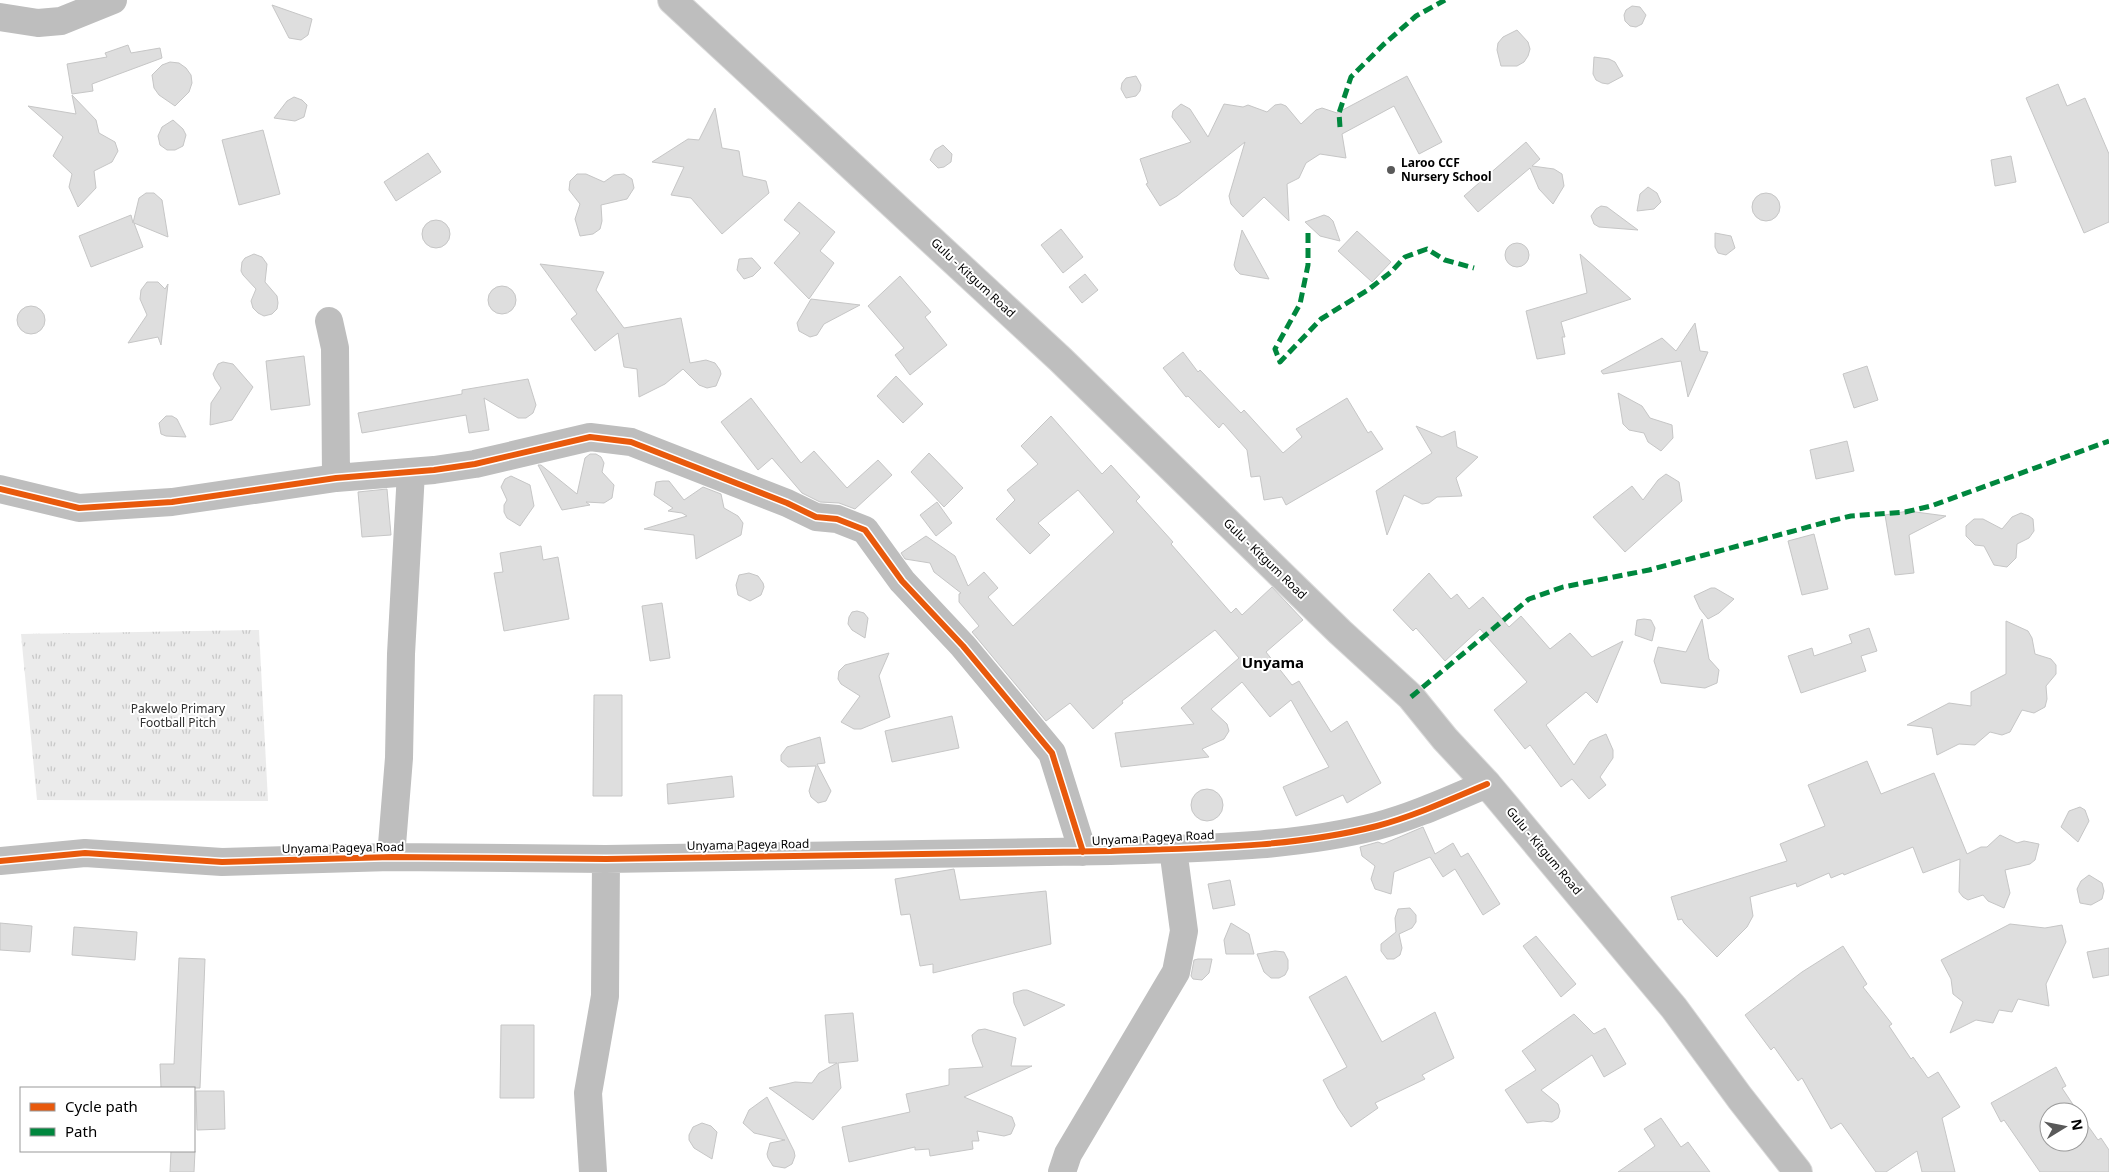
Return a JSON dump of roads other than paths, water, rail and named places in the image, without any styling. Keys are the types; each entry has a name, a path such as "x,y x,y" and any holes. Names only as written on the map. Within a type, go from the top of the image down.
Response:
{"street":[{"path":"0,17 38,23 61,21 113,0"},
{"name":"Gulu - Kitgum Road","path":"672,0 1060,358 1340,632 1411,697 1444,739 1487,784 1674,1008 1740,1098 1798,1172"},
{"path":"329,321 335,348 336,478"},
{"path":"2,493 79,508 172,502 336,478 412,472 475,464 590,437 606,437 631,442 788,503 816,518 836,519 864,530 902,581 963,646 1052,753 1083,852"},
{"path":"391,857 399,758 400,654 412,472"},
{"name":"Unyama Pageya Road","path":"0,861 85,853 222,862 391,857 606,860 1173,849 1292,841 1331,836 1387,823 1431,808 1487,784"},
{"path":"1062,1172 1068,1154 1176,972 1184,931 1173,849"},
{"path":"593,1172 588,1093 605,996 606,860"}],"place":[{"name":"Laroo CCF Nursery School","path":"1391,170"}],"district":[{"name":"Unyama","path":"1273,663"}],"park label":[{"name":"Pakwelo Primary Football Pitch","path":"178,716"}]}
